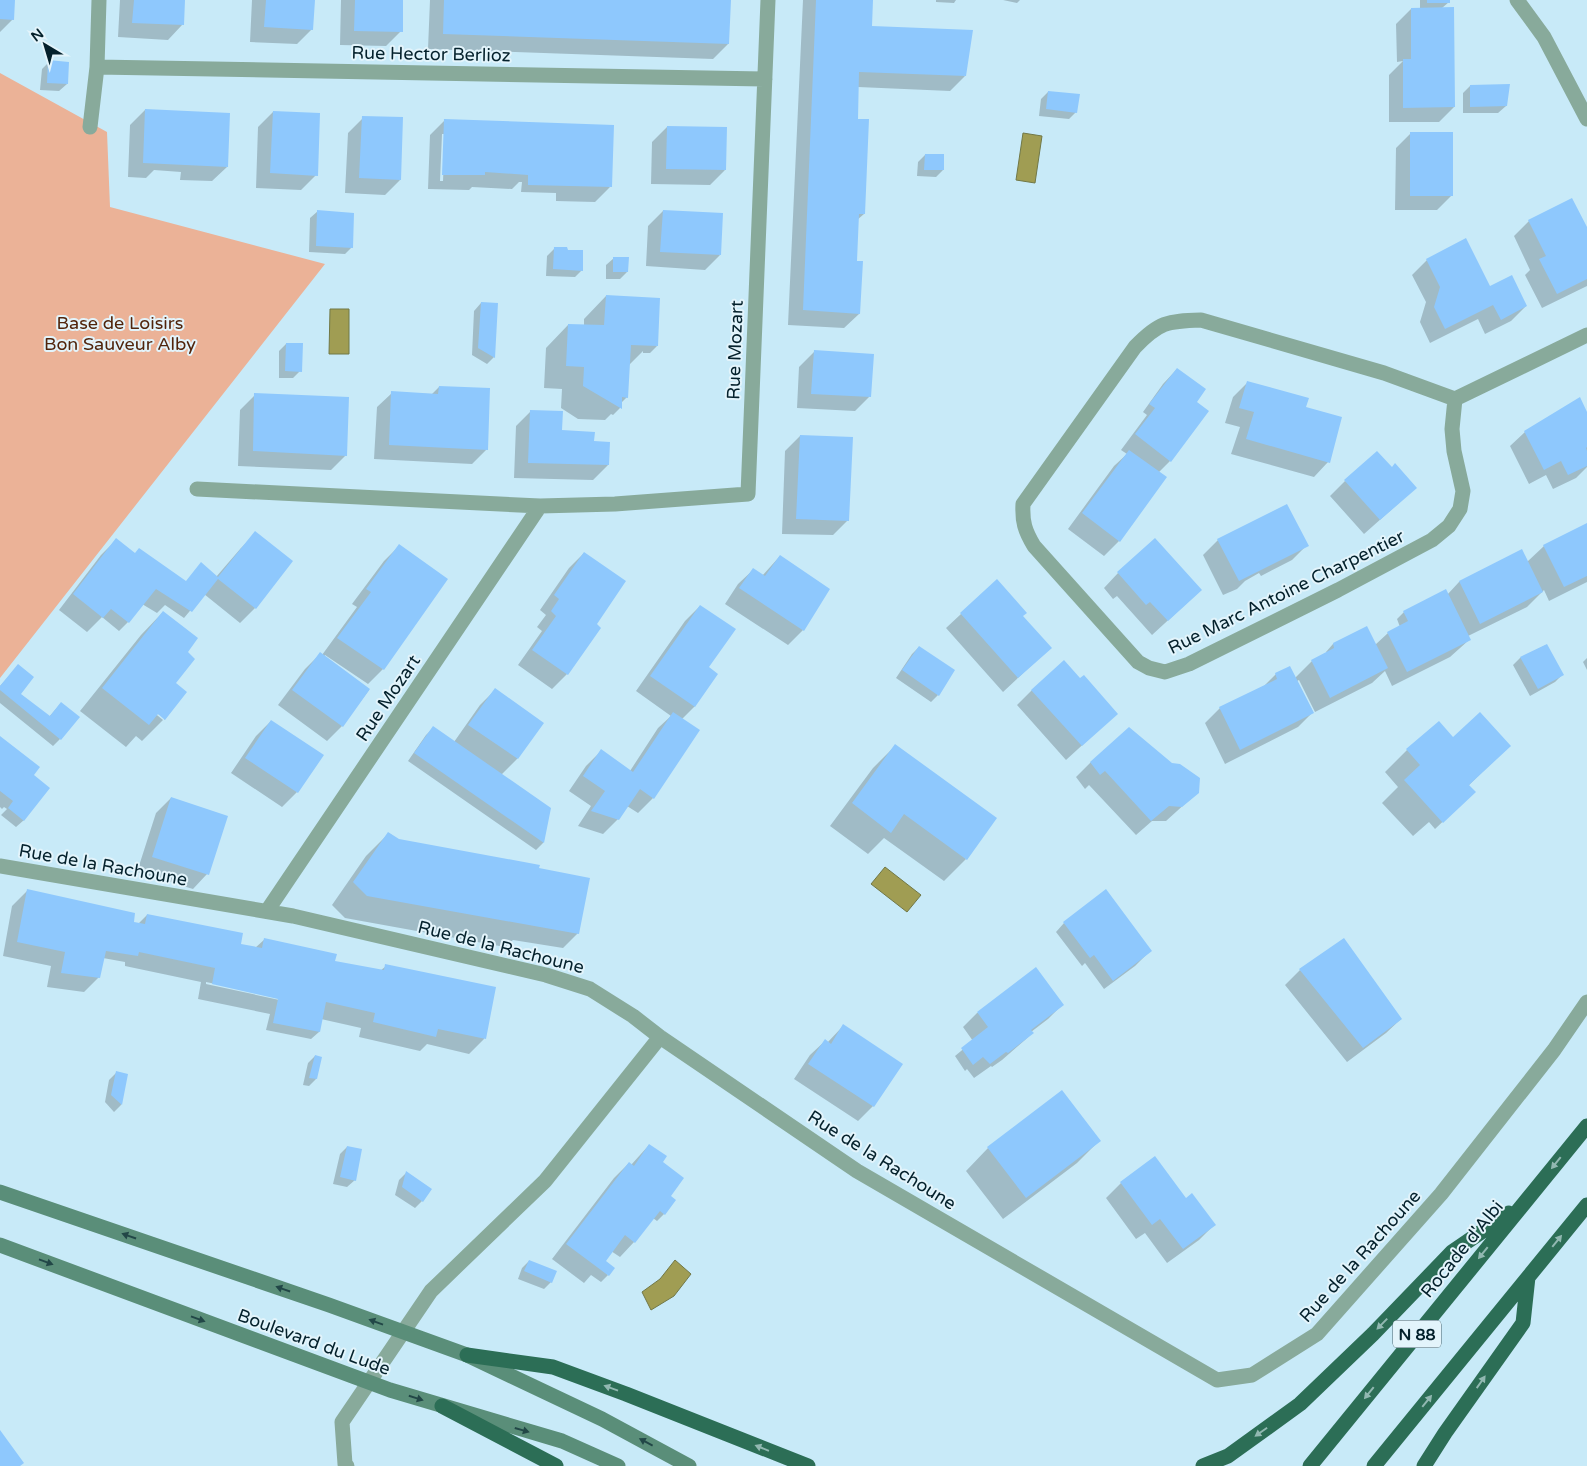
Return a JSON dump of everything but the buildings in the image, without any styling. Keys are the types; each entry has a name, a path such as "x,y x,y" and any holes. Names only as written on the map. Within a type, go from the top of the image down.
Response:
{"highway":[{"name":"Rocade d'Albi","path":"1310,1466 1587,1126"},
{"path":"1203,1466 1228,1456 1300,1404 1373,1334 1452,1252 1525,1202"},
{"name":"N 88","path":"1374,1466 1587,1205"},
{"path":"1424,1466 1445,1433 1523,1323 1528,1277"},
{"path":"467,1356 553,1367 808,1466"},
{"path":"442,1406 556,1466"}],"main road":[{"path":"0,1192 438,1344 602,1419 689,1466"},
{"name":"Boulevard du Lude","path":"0,1245 390,1390 562,1442 618,1466"}],"street":[{"path":"90,127 97,67 98,0"},
{"name":"Rue Mozart","path":"197,490 540,506 615,504 748,494 768,0"},
{"path":"1517,0 1544,37 1587,119"},
{"name":"Rue Hector Berlioz","path":"97,67 765,79"},
{"name":"Rue Marc Antoine Charpentier","path":"1178,320 1201,320 1384,373 1455,399 1452,429 1454,451 1463,491 1460,509 1449,526 1432,540 1338,590 1189,664 1165,672 1149,668 1138,662 1034,546 1022,520 1023,504 1135,347 1162,324 1178,320"},
{"path":"1455,399 1587,334"},
{"name":"Rue Mozart","path":"267,911 540,506"},
{"name":"Rue de la Rachoune","path":"0,866 293,916 546,975 590,989 633,1016 857,1170 1217,1380 1252,1375 1318,1334 1441,1194 1554,1050 1587,1002"},
{"path":"347,1466 345,1464 342,1422 431,1291 545,1181 660,1036"}],"green space":[{"name":"Base de Loisirs Bon Sauveur Alby","path":"0,73 107,132 110,207 325,264 0,678"}],"shaded area":[{"path":"1023,133 1042,136 1035,183 1016,180"},
{"path":"330,309 349,309 349,354 329,354"},
{"path":"885,867 921,895 907,912 871,884"},
{"path":"675,1260 691,1274 674,1296 651,1310 642,1292 660,1279"}]}
